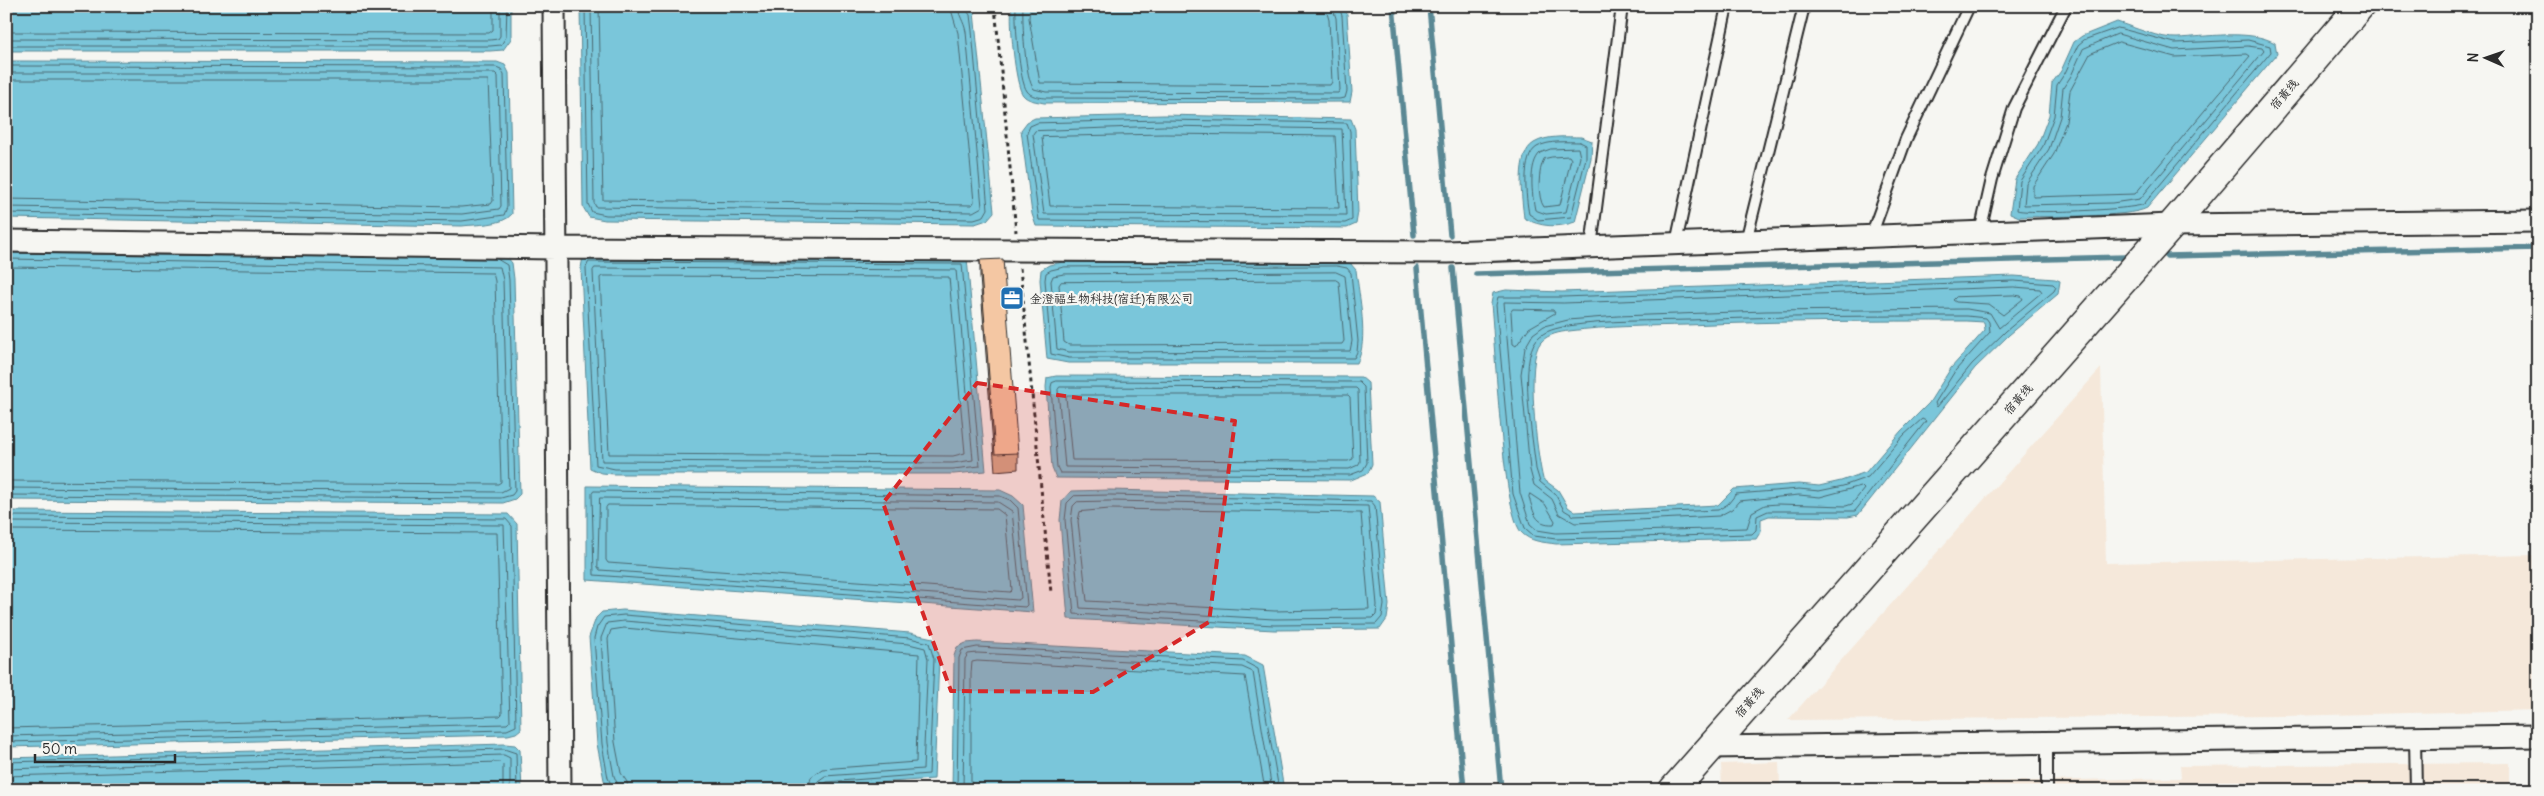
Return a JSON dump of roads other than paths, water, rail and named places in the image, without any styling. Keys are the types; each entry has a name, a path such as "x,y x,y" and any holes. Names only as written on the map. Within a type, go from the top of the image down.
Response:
{"main road":[{"name":"宿黄线","path":"1673,790 1709,747 2172,226 2360,6"}],"street":[{"path":"554,6 560,790"},
{"path":"6,241 555,248 1448,252 2172,226 2538,221"},
{"path":"1709,747 2538,736"}],"lane":[{"path":"1591,247 1622,6"},
{"path":"1676,243 1727,6"},
{"path":"1746,241 1804,6"},
{"path":"1871,236 1906,139 1969,6"},
{"path":"1980,232 1992,179 2014,108 2050,34 2066,6"},
{"path":"2416,738 2416,790"},
{"path":"2047,744 2047,790"}],"water":[{"path":"6,6 511,6 511,39 503,50 490,51 6,51"},
{"path":"580,6 966,6 974,12 994,212 987,220 975,224 605,220 589,217 583,207"},
{"path":"1012,6 1343,6 1347,14 1352,92 1350,102 1044,103 1032,100 1023,95 1017,79 1012,38"},
{"path":"2117,22 2170,38 2227,35 2253,36 2275,43 2277,54 2147,208 2123,213 2086,216 2019,217 2010,213 2015,179 2038,144 2049,115 2052,83 2061,71 2074,42 2082,36"},
{"path":"6,61 497,62 505,65 509,73 512,214 508,218 496,223 462,226 6,218"},
{"path":"1164,115 1351,119 1355,129 1358,212 1356,224 1347,228 1036,226 1032,214 1021,130 1027,122 1035,118"},
{"path":"1557,137 1581,137 1592,141 1591,158 1575,222 1549,226 1524,218 1521,178 1524,157 1528,149 1539,140"},
{"path":"6,248 507,257 512,263 514,279 520,494 515,499 503,503 6,500"},
{"path":"583,257 967,258 986,471 954,474 615,474 601,473 590,468 581,268"},
{"path":"1338,261 1350,263 1356,270 1363,330 1361,353 1357,363 1068,363 1047,359 1040,280 1041,270 1049,265 1063,262"},
{"path":"2014,276 2060,281 2058,294 2009,335 1975,368 1858,515 1848,517 1769,516 1761,519 1761,531 1756,539 1556,544 1528,538 1521,532 1514,517 1500,424 1491,304 1493,293 1506,290 1562,292","holes":["1897,321 1984,322 1985,330 1951,368 1929,403 1901,431 1866,472 1841,481 1819,486 1799,484 1734,489 1718,505 1575,512 1568,507 1558,490 1543,479 1534,408 1534,367 1536,352 1541,342 1554,334 1613,327"]},
{"path":"1056,376 1361,377 1368,383 1372,464 1368,473 1351,480 1056,478 1052,468 1046,387 1047,378"},
{"path":"587,486 1000,490 1013,496 1023,505 1033,612 587,580"},
{"path":"1109,490 1373,496 1380,502 1389,605 1387,619 1380,629 1274,630 1068,619 1060,520 1062,501 1071,491"},
{"path":"6,511 508,514 517,524 521,729 516,733 508,735 6,747"},
{"path":"623,610 910,633 933,638 939,658 934,779 774,790 613,790 607,787 597,744 589,637 596,618 602,612"},
{"path":"977,642 1245,656 1263,665 1284,790 952,790 954,656 957,647 966,643"},
{"path":"515,745 520,750 522,790 6,790 6,758"}],"waterway":[{"path":"1393,6 1414,235"},
{"path":"1429,6 1450,235"},
{"path":"2167,256 2538,248"},
{"path":"1476,274 2126,257"},
{"path":"1417,268 1464,790"},
{"path":"1453,268 1501,790"}],"place":[{"name":"金澄福生物科技(宿迁)有限公司","path":"1012,298"}]}
